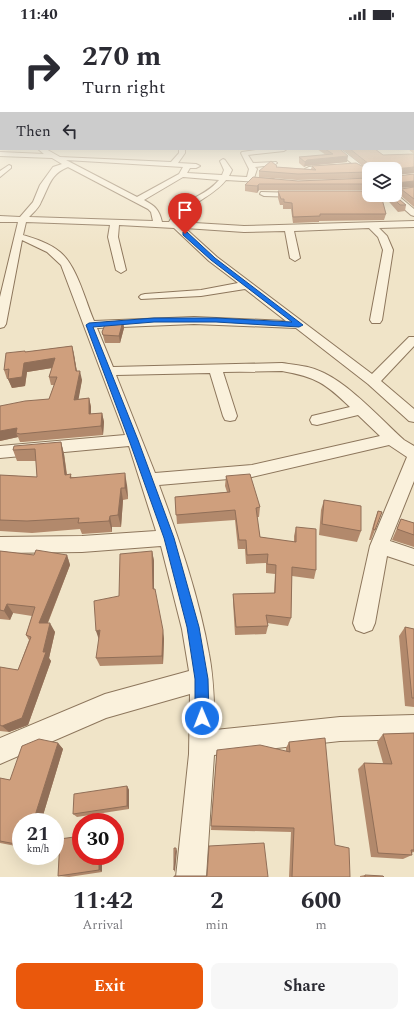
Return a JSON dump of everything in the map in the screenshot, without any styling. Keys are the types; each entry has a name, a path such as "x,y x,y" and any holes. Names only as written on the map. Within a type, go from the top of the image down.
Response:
{"street":[{"path":"0,324 4,285 23,219 38,202 44,185 56,170"},
{"path":"82,170 100,182 151,207 155,211 158,224"},
{"path":"138,200 182,175 186,170"},
{"path":"174,225 182,209 216,188 225,177 227,170"},
{"path":"250,179 253,170"},
{"path":"182,175 283,182"},
{"path":"264,194 310,195"},
{"path":"400,202 414,214"},
{"path":"0,219 115,222 244,229 414,224"},
{"path":"115,222 113,237 121,270"},
{"path":"174,225 203,251 373,381 414,417"},
{"path":"372,226 382,236 388,250 376,320"},
{"path":"289,228 295,258"},
{"path":"18,236 54,250 66,265 134,440 169,538 193,627 201,679 203,744 191,877"},
{"path":"145,297 201,293 247,285"},
{"path":"89,325 154,320 208,320 299,325"},
{"path":"373,381 413,340"},
{"path":"107,371 282,367 301,370 318,375 336,386 392,439 414,454"},
{"path":"215,368 230,416"},
{"path":"317,420 361,410"},
{"path":"148,480 252,471 392,439"},
{"path":"0,452 134,440"},
{"path":"364,623 379,546 414,460"},
{"path":"0,545 82,544 169,538"},
{"path":"379,546 414,557"},
{"path":"0,751 105,706 201,679"},
{"path":"203,744 340,729 414,727"}],"building":[{"path":"261,170 362,170 362,172 298,174 259,171"},
{"path":"414,174 414,181 402,182 402,175"},
{"path":"253,177 298,181 362,178 362,184 245,185"},
{"path":"414,187 414,199 402,190"},
{"path":"278,191 362,191 362,202 383,202 386,214 320,214 320,216 293,217 292,203 284,202 284,199 281,199"},
{"path":"397,202 402,202 406,205 400,205"},
{"path":"123,321 119,336 103,335 102,332 106,322"},
{"path":"72,346 76,371 80,371 74,400 89,398 89,414 102,413 101,426 20,434 16,433 17,428 0,431 0,406 25,401 49,399 57,377 49,377 55,358 24,363 22,377 8,379 9,369 4,370 6,353"},
{"path":"61,442 65,475 71,474 70,478 125,473 125,488 121,488 118,515 110,516 109,521 78,523 79,518 27,521 0,520 0,475 37,477 35,449 13,450 14,446"},
{"path":"250,474 260,507 256,508 260,537 296,542 296,527 316,529 316,570 292,567 291,618 266,615 268,626 236,627 233,594 275,593 276,565 267,564 268,554 247,555 246,540 239,540 235,510 176,515 175,497 230,492 226,476"},
{"path":"324,500 361,506 361,531 322,524"},
{"path":"378,511 382,512 375,530 373,529"},
{"path":"401,519 414,523 414,535 397,529"},
{"path":"36,550 67,555 39,623 50,623 43,652 46,652 22,718 2,726 0,725 0,667 18,670 31,637 26,635 35,607 7,604 4,611 0,610 0,551 34,555"},
{"path":"152,551 153,589 155,589 163,630 162,656 96,658 100,630 96,631 94,601 119,596 120,554"},
{"path":"405,627 414,629 414,698 412,698"},
{"path":"414,733 414,850 411,850 412,855 378,853 364,763 392,764 383,734"},
{"path":"325,738 335,845 349,848 350,877 292,877 294,828 211,826 217,750 260,745 290,752 289,742"},
{"path":"39,739 58,743 36,813 12,813 12,843 0,841 0,778 10,780 22,746"},
{"path":"127,786 127,806 73,813 74,794"},
{"path":"72,837 72,865 99,865 99,870 58,876 59,865 64,865 64,838"},
{"path":"264,843 268,877 174,877 207,876 209,846"},
{"path":"174,848 176,848 174,870"},
{"path":"365,875 383,876 384,877 365,877"}],"route":[{"path":"185,234 213,259 299,325 235,320 154,320 89,325 134,440 169,538 193,627 201,679 202,718"}]}
